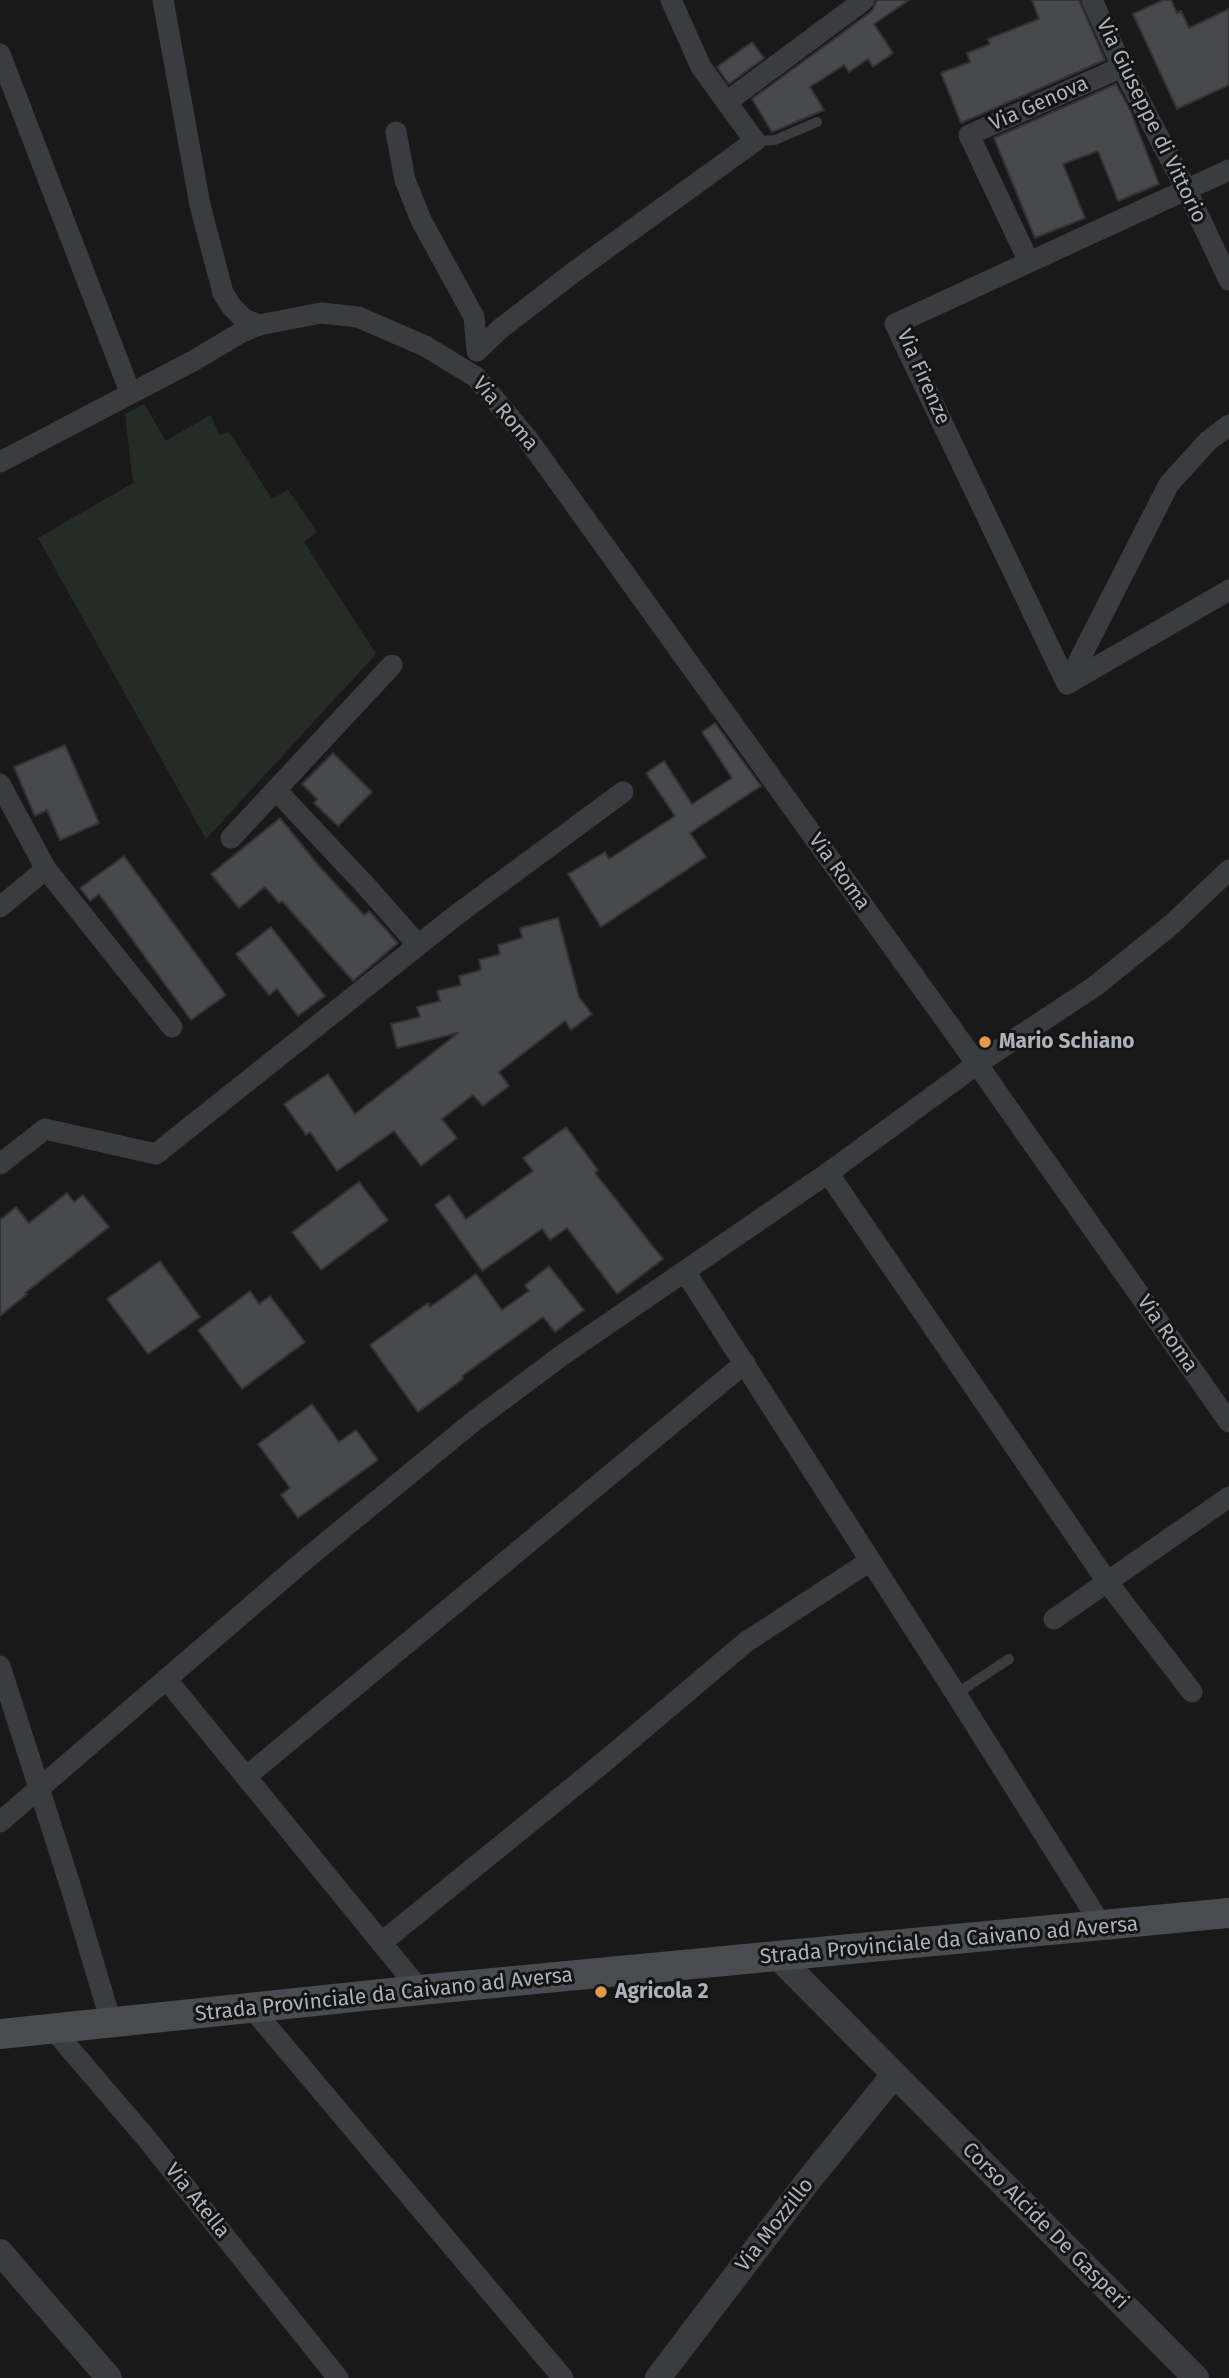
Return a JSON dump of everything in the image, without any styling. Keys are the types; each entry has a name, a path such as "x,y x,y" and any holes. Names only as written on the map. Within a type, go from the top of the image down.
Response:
{"main road":[{"name":"Strada Provinciale da Caivano ad Aversa","path":"0,2034 420,1990 1229,1913"}],"street":[{"path":"163,0 200,205 223,293 244,319 259,325"},
{"path":"477,351 500,329 574,272 755,141 701,67 671,0"},
{"path":"728,102 864,0"},
{"name":"Via Giuseppe di Vittorio","path":"1092,0 1122,67 1229,280"},
{"path":"0,54 9,109 131,392"},
{"name":"Via Genova","path":"1029,262 969,135 1122,67"},
{"path":"396,132 405,180 421,220 474,317 477,351"},
{"name":"Via Firenze","path":"1067,684 895,324 1229,170"},
{"name":"Via Roma","path":"0,462 259,325 321,313 358,317 425,346 476,377 527,438 977,1064 1229,1422"},
{"path":"462,368 458,362 460,351 470,347 477,351"},
{"path":"1067,684 1169,484 1208,441 1229,425"},
{"path":"1067,684 1229,590"},
{"path":"231,838 392,665"},
{"path":"0,784 46,869 172,1027"},
{"path":"276,790 418,945"},
{"path":"0,1164 45,1129 156,1154 418,945 623,792"},
{"path":"0,906 46,869"},
{"path":"0,1822 306,1559 474,1421 561,1356 828,1174 977,1064 1094,987 1171,925 1229,870"},
{"path":"828,1174 1108,1583 1192,1692"},
{"path":"686,1273 1102,1926"},
{"path":"247,1776 745,1363"},
{"path":"1054,1619 1229,1497"},
{"path":"381,1943 604,1762 746,1642 870,1560"},
{"path":"0,1667 111,2022"},
{"path":"167,1680 420,1990"},
{"name":"Corso Alcide De Gasperi","path":"778,1957 1196,2378"},
{"path":"251,2007 564,2378"},
{"name":"Via Atella","path":"52,2028 147,2139 338,2378"},
{"name":"Via Mozzillo","path":"657,2378 808,2181 894,2075"},
{"path":"0,2252 109,2378"}],"lane":[{"path":"755,141 775,140 817,122"},
{"path":"956,1694 1009,1659"}],"shaded area":[{"path":"144,404 166,441 210,415 220,435 229,432 272,499 288,490 317,532 304,542 376,654 206,839 38,538 133,483 125,414"}],"building":[{"path":"877,0 909,0 874,24 893,53 873,67 868,59 849,72 844,65 810,87 824,110 772,132 752,99 872,11"},
{"path":"1032,0 1079,0 1105,60 961,123 941,73 970,62 967,53 990,44 988,39 1039,19"},
{"path":"1163,0 1171,0 1177,13 1181,11 1189,28 1229,9 1229,85 1177,109 1133,14"},
{"path":"752,42 764,58 729,84 717,67"},
{"path":"1116,84 1130,110 1159,184 1118,201 1098,151 1063,164 1085,218 1035,238 994,138"},
{"path":"715,723 761,786 690,833 706,857 601,927 568,874 605,852 609,859 675,816 646,773 664,761 692,804 732,778 702,732"},
{"path":"65,745 99,823 60,840 47,810 35,816 14,767"},
{"path":"333,753 372,792 338,826 314,803 317,799 302,784"},
{"path":"280,818 364,915 369,911 398,943 353,981 282,901 279,903 265,887 239,908 211,874"},
{"path":"124,856 226,995 191,1020 99,894 90,901 80,888"},
{"path":"558,918 579,997 592,1014 571,1030 565,1021 499,1072 509,1086 483,1106 473,1095 442,1119 457,1138 421,1166 394,1131 337,1171 310,1132 306,1135 284,1104 328,1074 355,1114 458,1033 397,1048 391,1024 420,1017 417,1007 440,1001 437,991 461,985 459,976 481,970 479,960 500,954 498,945 522,938 520,928"},
{"path":"271,927 325,996 298,1016 277,989 269,995 236,954"},
{"path":"566,1127 598,1170 595,1173 663,1259 617,1294 567,1228 550,1240 542,1229 482,1271 435,1205 449,1195 466,1219 533,1171 523,1158"},
{"path":"359,1182 388,1220 321,1270 292,1232"},
{"path":"67,1193 74,1202 83,1195 109,1227 0,1316 0,1220 16,1207 29,1223"},
{"path":"160,1261 200,1317 148,1354 107,1299"},
{"path":"549,1266 584,1310 555,1332 543,1317 418,1412 370,1345 428,1303 430,1307 476,1274 502,1310 529,1291 525,1285"},
{"path":"250,1291 259,1304 270,1296 305,1342 242,1389 198,1330"},
{"path":"312,1404 339,1442 356,1430 378,1460 298,1518 281,1495 290,1488 258,1444"}],"place":[{"name":"Mario Schiano","path":"985,1042"},
{"name":"Agricola 2","path":"601,1992"}]}
